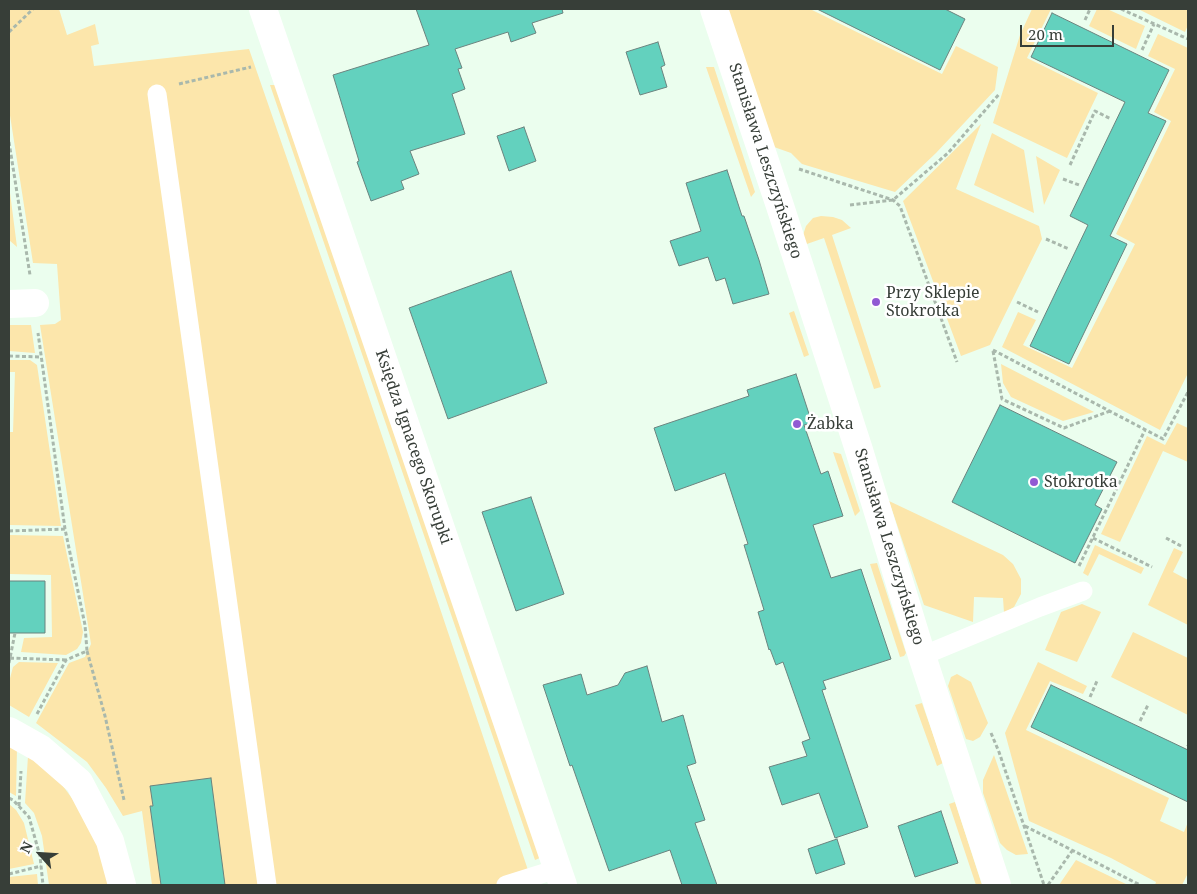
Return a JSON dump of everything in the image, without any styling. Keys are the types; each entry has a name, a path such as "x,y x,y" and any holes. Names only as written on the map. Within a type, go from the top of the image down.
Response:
{"street":[{"name":"Księdza Ignacego Skorupki","path":"264,9 560,877"},
{"name":"Stanisława Leszczyńskiego","path":"714,9 762,150 859,450 922,656 997,885"},
{"path":"20,726 41,749 79,782 110,841 122,885"}],"lane":[{"path":"157,94 267,885"},
{"path":"922,656 1040,607 1084,591"},
{"path":"506,885 560,877"}],"path":[{"path":"9,32 33,9"},
{"path":"1085,20 1090,9"},
{"path":"1121,9 1188,39"},
{"path":"1142,50 1154,24"},
{"path":"157,94 165,88 252,67"},
{"path":"850,205 893,200 948,153 1000,92"},
{"path":"1070,165 1095,111 1111,119"},
{"path":"9,142 22,303 41,357 65,529 84,625 87,651 121,784 126,815 110,841"},
{"path":"762,150 790,158 800,170 893,200 900,206 957,362"},
{"path":"1063,179 1079,185"},
{"path":"1046,239 1070,250"},
{"path":"1016,302 1038,312"},
{"path":"1110,411 1064,428 1002,399 993,350 1110,411 1145,430 1163,439 1188,392"},
{"path":"9,356 41,357"},
{"path":"1084,591 1078,570 1145,430"},
{"path":"9,530 65,529"},
{"path":"1093,538 1152,567"},
{"path":"1166,538 1183,546"},
{"path":"14,633 9,661 66,660 87,651"},
{"path":"20,726 66,660"},
{"path":"1090,696 1097,681"},
{"path":"1140,721 1148,705"},
{"path":"991,734 1044,885"},
{"path":"9,798 28,817 41,866 43,885"},
{"path":"1024,826 1140,885"},
{"path":"1048,885 1072,851"},
{"path":"9,874 41,866"}],"shaded area":[{"path":"9,9 59,9 67,35 95,24 99,44 91,46 94,66 249,49 344,323 533,885 152,885 142,811 123,816 87,762 36,723 69,663 85,657 91,644 40,325 55,324 61,320 57,264 33,263 9,109"},
{"path":"726,9 810,9 942,74 956,46 998,67 995,90 936,153 895,192 802,164 791,153 774,147"},
{"path":"1032,9 1051,9 1027,58 1098,93 1067,158 993,123 1020,35"},
{"path":"1097,9 1107,9 1145,26 1136,49 1089,26"},
{"path":"1138,9 1188,9 1188,25 1185,32"},
{"path":"1158,34 1188,48 1188,373 1160,430 1002,347 1018,312 1036,320 1023,345 1072,368 1135,244 1116,234 1171,121 1154,112 1175,69 1148,56"},
{"path":"706,67 714,67 755,192 751,197"},
{"path":"270,85 278,85 542,857 535,860"},
{"path":"981,124 956,189 1039,226 1042,239 990,345 961,356 903,201"},
{"path":"992,133 1024,150 1034,213 974,185"},
{"path":"1036,156 1060,170 1044,205"},
{"path":"9,185 17,247 9,240"},
{"path":"821,216 842,220 851,228 832,235 881,387 874,389 824,238 804,245 803,235 806,226 813,218"},
{"path":"794,311 809,355 804,357 789,313"},
{"path":"9,325 31,325 35,353 9,351"},
{"path":"9,360 30,360 37,365 61,526 9,525 9,432 13,432 15,372 9,372"},
{"path":"1001,364 1094,412 1063,421 1011,397 1003,383"},
{"path":"1177,423 1188,428 1188,462 1163,451 1120,542 1101,534 1147,436 1165,445"},
{"path":"833,452 841,454 860,511 855,516"},
{"path":"889,501 1003,555 1013,564 1021,579 1021,594 1014,607 1004,613 1003,598 974,597 973,622 924,605"},
{"path":"9,535 63,536 83,632 81,643 77,649 66,655 21,652 24,638 52,637 51,575 9,574"},
{"path":"1095,545 1144,568 1141,574 1099,554 1088,576 1083,573"},
{"path":"1174,548 1183,552 1173,572 1188,580 1188,625 1148,605"},
{"path":"877,563 906,653 904,656 900,657 870,564"},
{"path":"1082,604 1101,612 1077,662 1045,650 1061,612"},
{"path":"1133,632 1188,658 1188,715 1111,677"},
{"path":"19,662 58,663 29,717 9,705 9,682 13,667"},
{"path":"1038,662 1087,686 1083,694 1050,681 1026,730 1169,798 1160,821 1184,832 1188,822 1188,873 1182,885 1155,885 1156,882 1111,858 1029,821 1005,733"},
{"path":"957,674 971,682 988,723 980,737 973,741 966,739 948,686 951,677"},
{"path":"922,703 943,763 937,766 915,705"},
{"path":"9,744 17,748 16,796 9,792"},
{"path":"994,755 1028,854 1016,855 1000,843 983,793 983,780"},
{"path":"28,756 60,782 85,816 102,848 113,885 49,885 42,836 34,813 25,803"},
{"path":"955,802 982,885 976,885 949,804"},
{"path":"9,804 16,810 24,823 34,864 9,869"},
{"path":"1076,860 1128,885 1059,885"},
{"path":"37,874 38,885 9,885 9,877"}],"building":[{"path":"416,9 562,9 563,13 532,23 536,33 511,42 508,32 455,49 462,68 458,69 465,89 452,94 465,134 410,151 419,174 401,181 404,189 371,201 357,162 359,161 333,75 429,45"},
{"path":"817,9 945,9 965,19 940,70"},
{"path":"1052,13 1169,70 1148,113 1166,121 1110,236 1127,244 1069,364 1030,346 1088,225 1070,216 1125,102 1031,57"},
{"path":"658,42 665,65 661,67 667,87 640,95 626,52"},
{"path":"524,127 536,161 509,171 497,136"},
{"path":"727,170 769,294 733,304 725,278 716,281 708,257 679,266 670,241 701,231 686,183"},
{"path":"511,271 547,383 448,419 409,308"},
{"path":"796,374 812,423 804,425 821,474 828,471 843,516 813,525 831,578 861,569 891,659 823,681 826,689 822,690 868,827 835,838 819,793 782,805 769,767 807,756 802,742 810,739 783,662 776,665 769,650 758,612 764,610 744,545 748,544 725,473 675,491 654,428 749,396 747,390"},
{"name":"Stokrotka","path":"1000,405 1117,462 1095,505 1102,509 1075,563 952,502"},
{"path":"531,497 564,594 516,611 482,512"},
{"path":"9,581 45,581 45,633 9,633"},
{"path":"647,666 662,722 683,715 696,763 687,766 705,820 695,823 717,885 682,885 670,850 609,871 572,765 570,766 543,685 581,674 587,695 618,685 625,673"},
{"path":"1051,685 1188,750 1188,802 1031,727"},
{"path":"211,778 225,885 161,885 150,806 153,806 150,786"},
{"path":"941,811 958,863 915,877 898,826"},
{"path":"837,839 845,864 816,874 808,849"}],"place":[{"name":"Przy Sklepie Stokrotka","path":"876,302"},
{"name":"Żabka","path":"797,424"},
{"name":"Stokrotka","path":"1034,482"}]}
